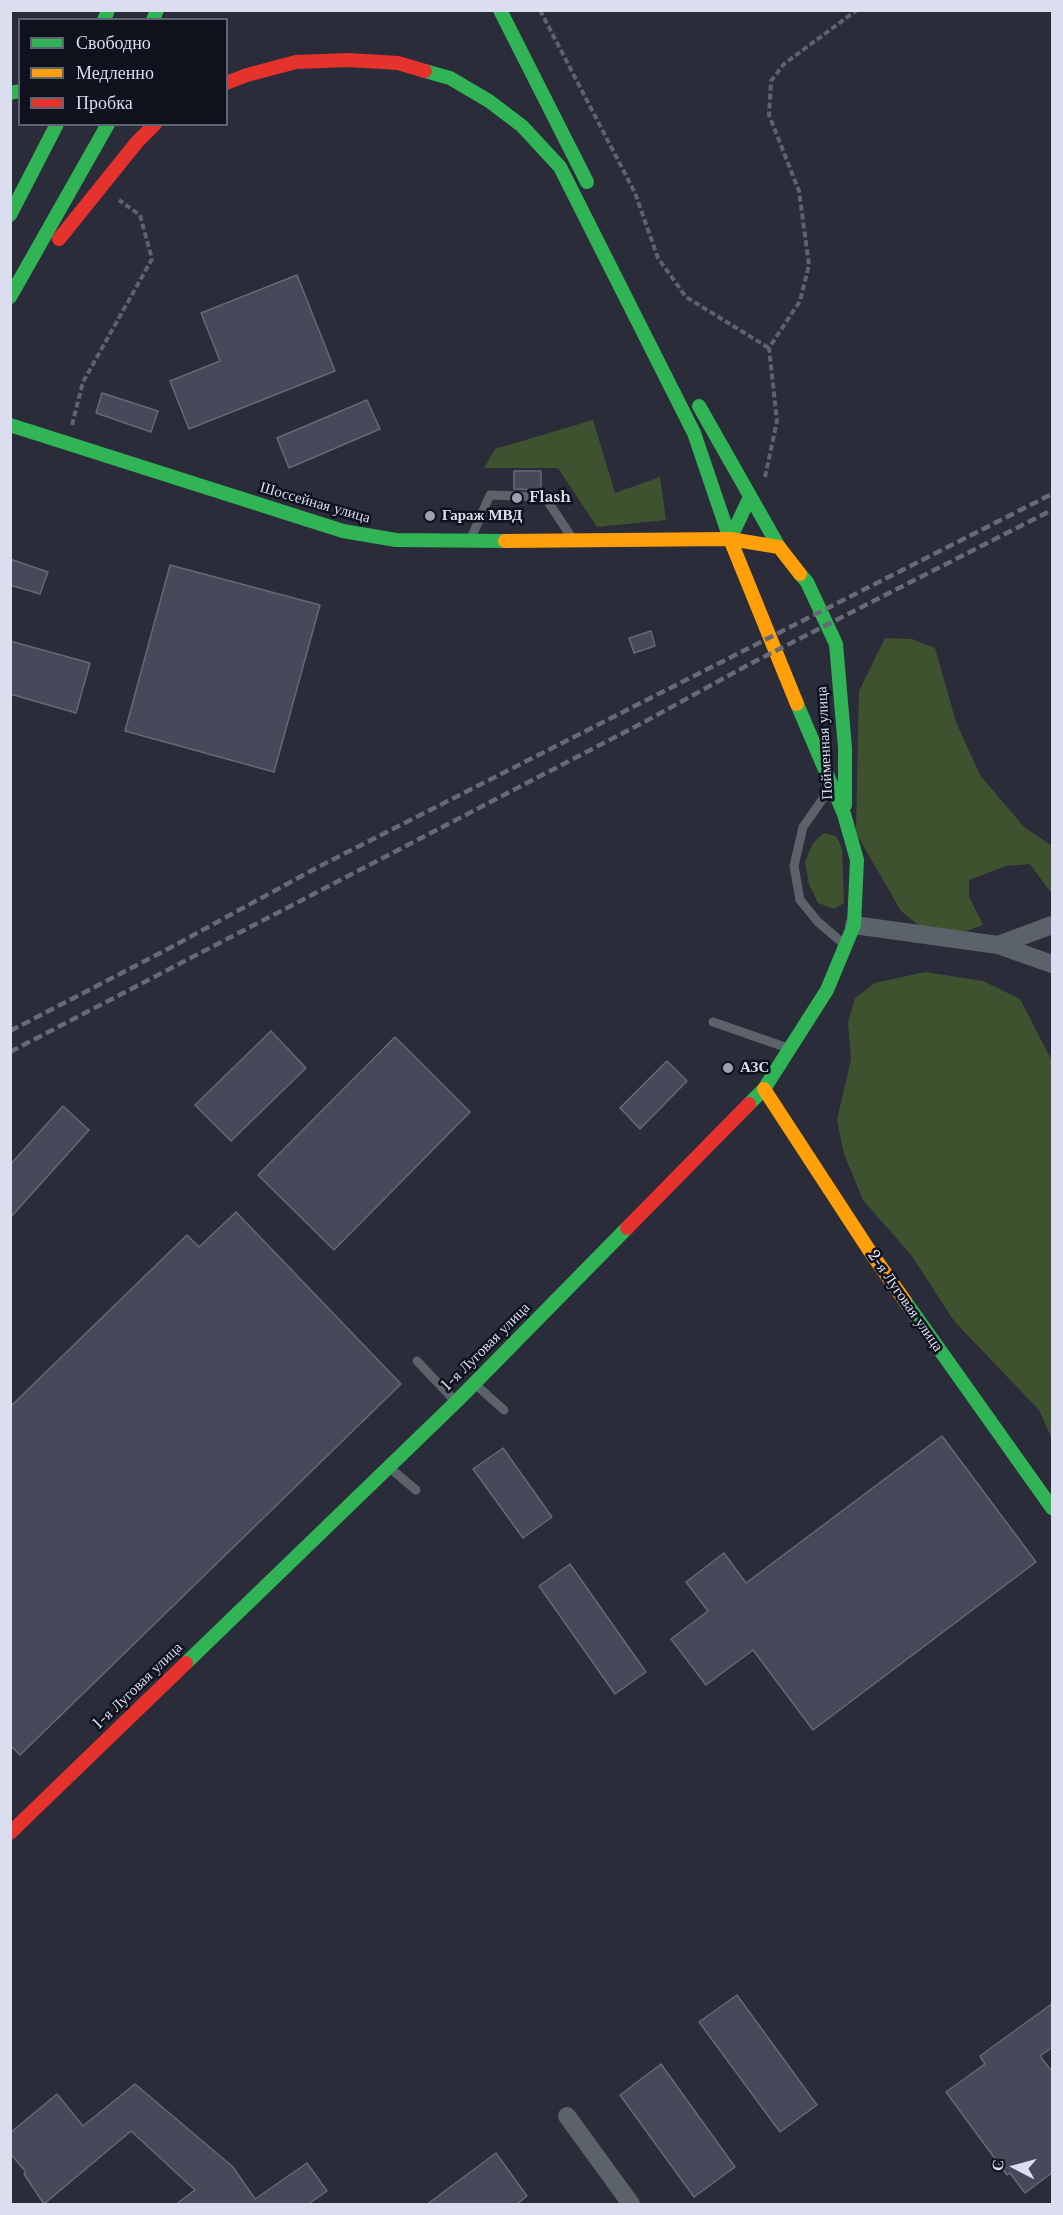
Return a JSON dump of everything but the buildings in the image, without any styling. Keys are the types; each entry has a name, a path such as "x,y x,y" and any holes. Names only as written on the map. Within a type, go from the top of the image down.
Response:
{"main road":[{"path":"500,10 595,198"},
{"name":"Пойменная улица","path":"228,82 296,62 348,60 398,63 450,78 489,100 522,126 560,167 694,434 730,539 844,814"},
{"path":"10,215 56,126"},
{"path":"10,297 107,126"},
{"path":"30,264 47,254 137,142 153,126"},
{"name":"Пойменная улица","path":"695,399 779,547 807,582 836,644 845,748 844,814"},
{"name":"Шоссейная улица","path":"10,425 343,531 396,540 730,539"},
{"path":"750,497 730,539 779,547"},
{"name":"1-я Луговая улица","path":"10,1833 456,1402 764,1089 827,990 854,925 857,860 844,814"},
{"name":"2-я Луговая улица","path":"764,1089 869,1250 1053,1508"}],"street":[{"path":"854,925 998,945 1053,964"},
{"path":"998,945 1053,925"},
{"path":"567,2116 631,2205"}],"lane":[{"path":"470,541 490,495 545,497 573,540"},
{"path":"832,786 803,827 794,866 800,900 818,922 846,945"},
{"path":"713,1022 790,1048"},
{"path":"417,1361 456,1402"},
{"path":"474,1383 504,1410"},
{"path":"390,1467 416,1490"}],"path":[{"path":"540,10 635,193 658,258 686,297 769,348"},
{"path":"758,510 777,421 769,348 800,301 809,265 799,191 769,115 771,81 784,64 857,10"},
{"path":"68,443 83,381 152,259 140,215 115,198"}],"green space":[{"path":"593,420 615,493 660,477 666,520 597,527 558,468 484,468 495,449"},
{"path":"885,638 912,639 935,648 956,722 980,775 1024,827 1052,846 1052,894 1030,864 1006,866 969,880 969,897 983,925 964,932 925,931 901,911 856,833 859,691"},
{"path":"824,833 836,836 842,848 844,903 834,909 818,903 809,884 805,862 813,843"},
{"path":"925,972 983,981 1020,999 1052,1061 1052,1439 1039,1410 954,1321 912,1256 863,1200 844,1154 837,1120 851,1059 848,1022 855,998 875,983"}],"railway":[{"path":"10,1031 320,866 1052,494"},
{"path":"10,1052 646,721 746,666 1052,510"}],"traffic: fast":[{"path":"105,18 108,10"},
{"path":"154,18 157,10"},
{"path":"500,10 587,182"},
{"path":"425,71 450,78 489,101 522,126 560,167 694,433 730,539"},
{"path":"10,93 18,91"},
{"path":"10,215 56,126"},
{"path":"10,297 107,126"},
{"path":"699,406 779,547"},
{"path":"10,425 343,531 396,540 505,541"},
{"path":"730,539 750,497"},
{"path":"800,574 807,582 836,644 845,748 845,805"},
{"path":"749,1104 764,1089 827,990 854,925 857,860 844,814 797,704"},
{"path":"186,1663 456,1402 627,1228"},
{"path":"905,1301 1052,1508"}],"traffic: slow":[{"path":"505,541 730,539 779,547 800,574"},
{"path":"730,539 797,704"},
{"path":"764,1089 905,1301"}],"traffic: jam":[{"path":"228,82 296,62 348,60 398,63 425,71"},
{"path":"59,239 137,142 153,126"},
{"path":"627,1228 749,1104"},
{"path":"10,1833 186,1663"}],"place":[{"name":"Flash","path":"517,498"},
{"name":"Гараж МВД","path":"430,516"},
{"name":"АЗС","path":"728,1068"}]}
